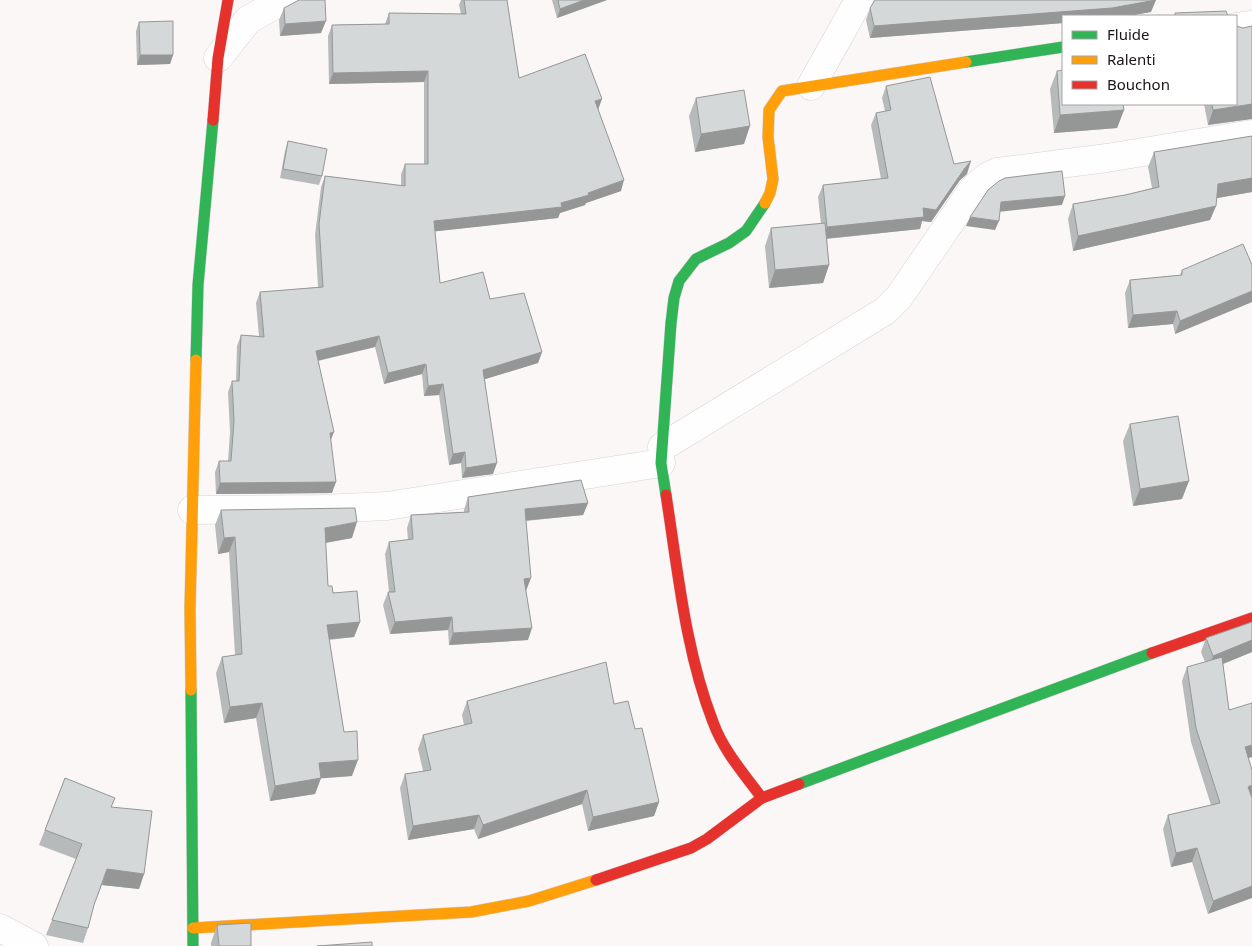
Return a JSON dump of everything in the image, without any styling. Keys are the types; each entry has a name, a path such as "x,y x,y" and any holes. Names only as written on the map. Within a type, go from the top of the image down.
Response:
{"street":[{"path":"194,946 190,609 198,285 218,58 228,0"},
{"path":"218,58 248,20 287,0"},
{"path":"811,86 859,0"},
{"path":"1237,27 1252,25"},
{"path":"762,798 734,761 713,723 698,673 685,618 662,455 671,323 674,298 679,281 696,259 738,238 754,223 770,193 773,179 768,137 769,110 782,91 1062,47"},
{"path":"192,510 387,506 662,455 885,311 899,296 973,189 987,177 997,172 1107,158 1252,134"},
{"path":"193,928 471,912 529,901 691,848 708,839 762,798 854,762 1164,648 1252,618"},
{"path":"0,928 34,946"}],"building":[{"path":"299,0 325,0 326,21 285,24 284,8"},
{"path":"464,0 507,0 519,78 585,54 602,99 595,101 624,180 588,193 589,195 561,203 562,207 434,221 440,283 483,272 490,299 524,293 542,352 483,370 497,463 466,468 465,452 453,454 443,384 428,386 426,364 388,373 379,336 316,351 334,432 330,433 336,482 220,483 219,461 231,461 234,421 232,381 239,381 241,335 264,337 260,292 323,287 319,224 325,176 405,186 405,164 428,164 428,71 333,73 332,25 389,24 389,13 466,14"},
{"path":"558,0 584,0 560,9"},
{"path":"875,0 1156,0 1112,8 874,26 870,8"},
{"path":"1226,11 1228,15 1175,15 1175,13"},
{"path":"173,21 173,55 140,55 139,22"},
{"path":"1237,26 1243,28 1252,26 1252,104 1213,110 1212,105 1237,105"},
{"path":"1062,70 1062,105 1123,105 1124,110 1060,115 1057,71"},
{"path":"930,77 954,164 971,161 936,210 923,208 924,217 827,227 823,185 888,178 876,113 891,110 886,86"},
{"path":"744,90 750,126 701,134 696,98"},
{"path":"1252,136 1252,178 1218,184 1216,206 1078,236 1073,204 1159,187 1154,152"},
{"path":"288,141 327,149 322,176 283,169"},
{"path":"1062,171 1065,196 1001,202 999,221 970,217 988,190 1005,178"},
{"path":"825,223 829,265 775,270 771,228"},
{"path":"1243,244 1252,265 1252,291 1180,321 1177,311 1133,315 1130,280 1182,275 1182,270"},
{"path":"1178,416 1189,481 1140,489 1130,424"},
{"path":"581,480 588,503 525,509 531,578 524,579 532,628 453,633 452,617 395,622 388,592 395,592 389,542 413,539 411,515 469,512 468,497"},
{"path":"355,508 357,522 325,528 328,586 332,586 333,593 357,591 360,622 327,625 344,732 357,731 358,760 319,763 321,778 275,786 262,703 230,707 222,657 242,654 235,537 224,538 221,510"},
{"path":"1252,622 1252,640 1213,656 1206,638"},
{"path":"1222,657 1229,710 1252,703 1252,745 1245,747 1252,770 1252,785 1248,787 1252,798 1252,886 1213,901 1197,848 1176,853 1168,815 1220,803 1196,728 1187,667"},
{"path":"606,662 614,704 628,701 635,729 642,728 659,802 593,817 587,790 483,825 479,815 413,826 405,774 431,770 423,735 472,723 467,701"},
{"path":"65,778 115,798 111,807 152,811 144,874 107,869 88,928 52,920 82,844 45,830"},
{"path":"251,923 251,946 219,946 217,925"},
{"path":"372,942 372,946 317,946"}],"traffic: fast":[{"path":"966,62 1062,47"},
{"path":"196,360 198,285 213,120"},
{"path":"666,495 661,463 671,323 674,298 679,281 696,259 729,243 746,231 765,203"},
{"path":"799,784 1152,653"},
{"path":"191,690 193,946"}],"traffic: slow":[{"path":"765,203 770,193 773,179 768,137 769,110 782,91 966,62"},
{"path":"191,690 190,609 196,360"},
{"path":"193,928 471,912 529,901 596,880"}],"traffic: jam":[{"path":"213,120 218,58 228,0"},
{"path":"666,495 689,639 703,695 722,742 762,798"},
{"path":"1152,653 1252,618"},
{"path":"596,880 691,848 707,839 762,798 799,784"}]}
